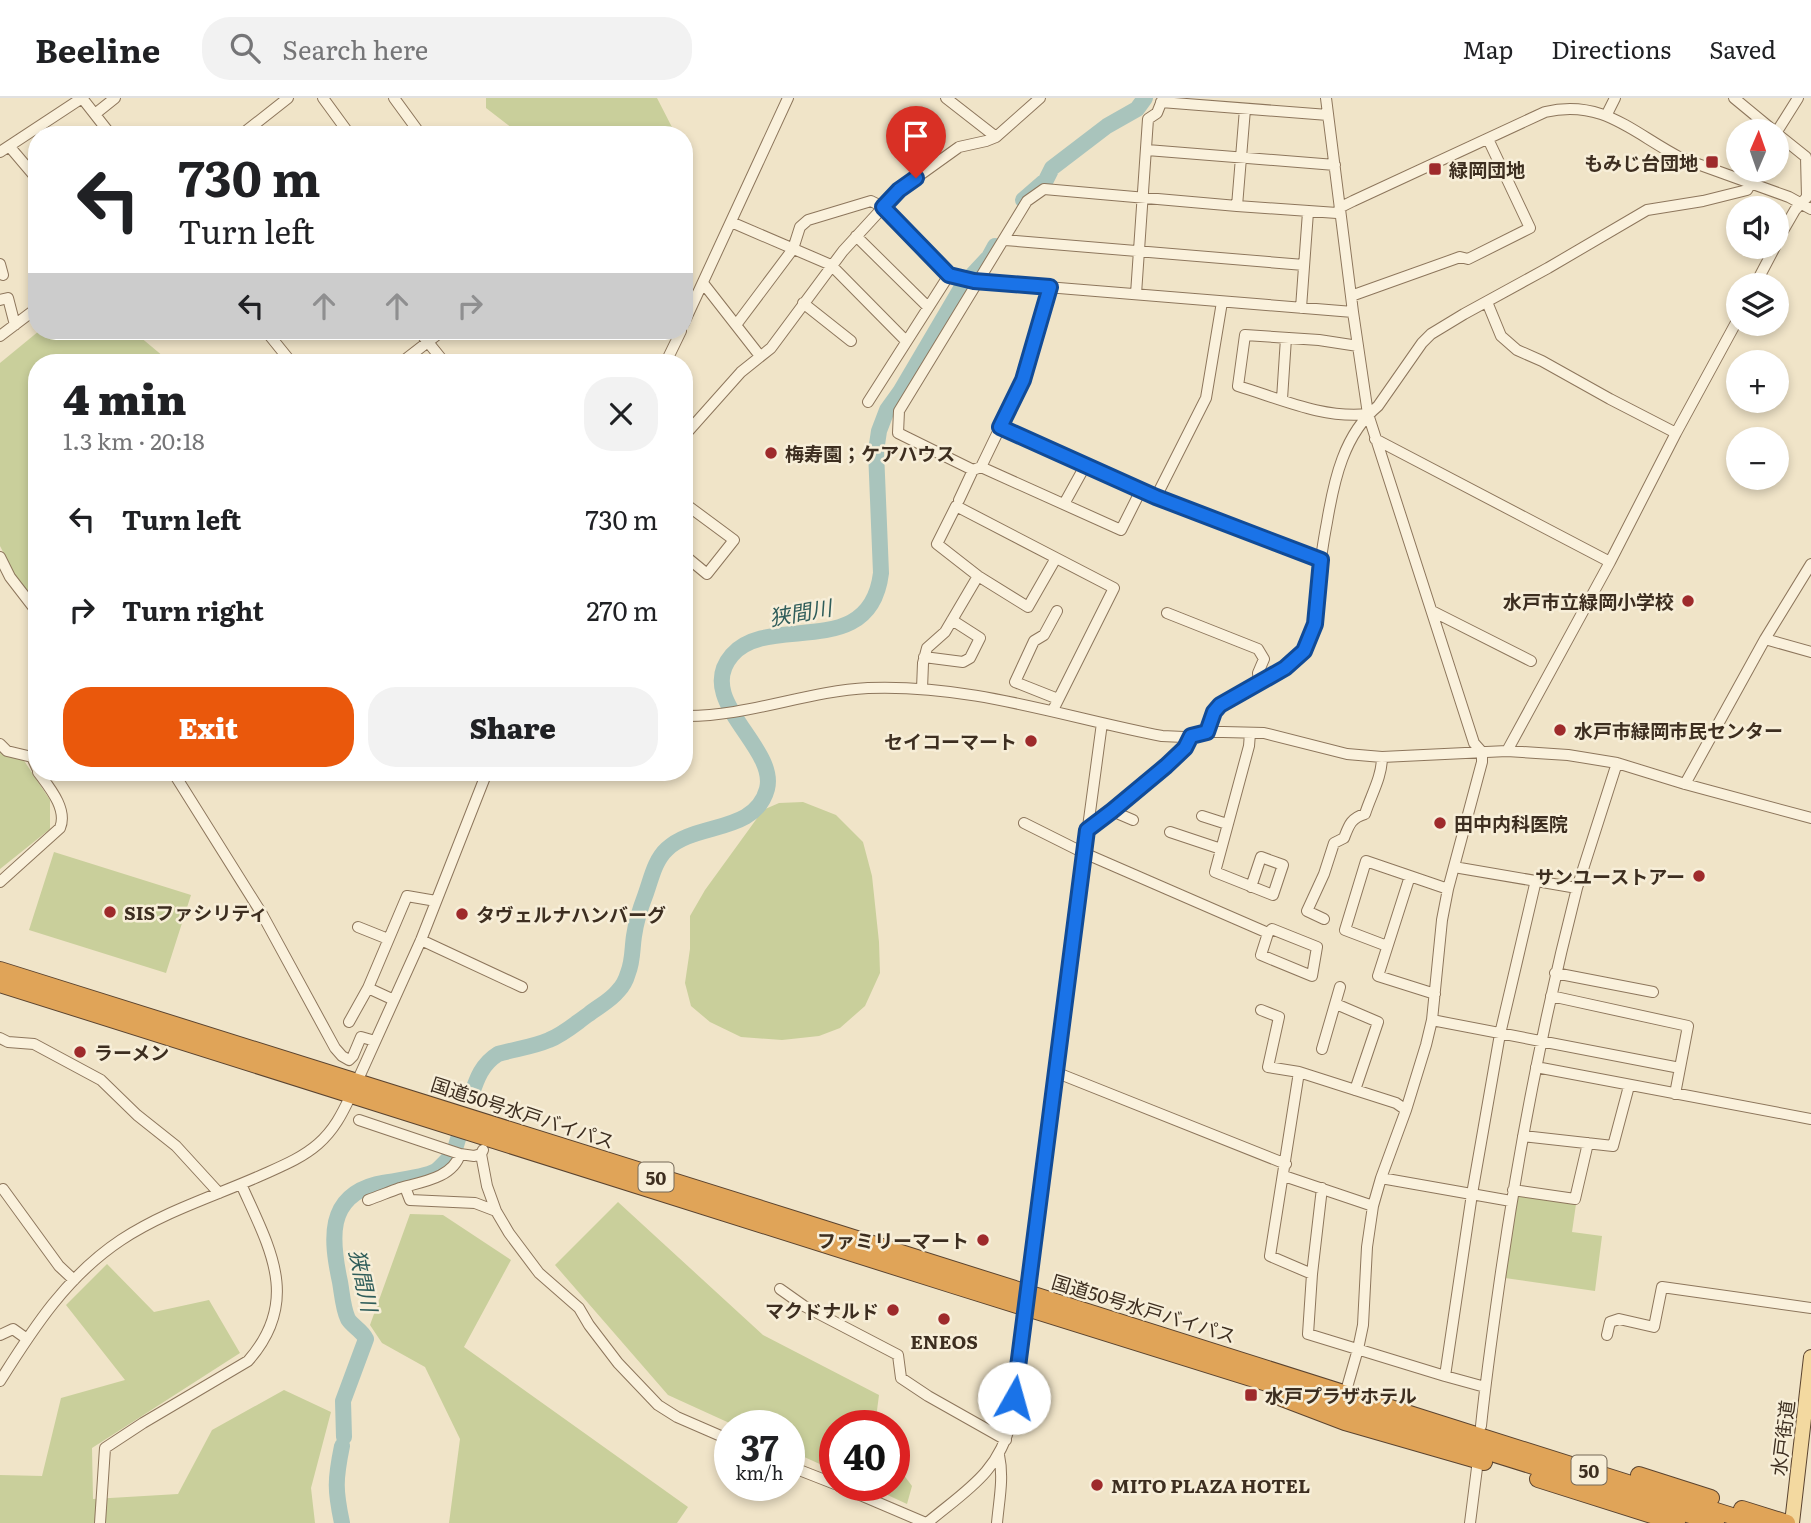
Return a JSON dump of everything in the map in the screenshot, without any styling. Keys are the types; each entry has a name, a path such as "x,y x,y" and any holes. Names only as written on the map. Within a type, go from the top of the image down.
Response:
{"highway":[{"name":"国道50号水戸バイパス","path":"0,970 354,1088 488,1138 1027,1300 1219,1368 1256,1388 1344,1407 1754,1523"},
{"name":"国道50号水戸バイパス","path":"0,984 591,1156 1344,1407 1716,1523"},
{"path":"1344,1407 1368,1391 1789,1523"},
{"path":"1344,1407 1478,1460 1677,1523"}],"main road":[{"name":"水戸街道","path":"1789,1523 1811,1357"}],"street":[{"path":"40,126 82,98 104,126"},
{"path":"94,114 115,98"},
{"path":"252,126 288,98"},
{"path":"323,98 343,126"},
{"path":"394,98 414,126"},
{"path":"693,304 788,98"},
{"path":"693,426 741,372 771,348 831,265 899,190 959,147 996,137 1040,98"},
{"path":"1326,98 1368,414 1474,743 1482,752 1482,762 1442,920 1432,1020 1426,1045 1373,1206 1367,1247 1364,1314 1344,1407"},
{"path":"1608,112 1615,98"},
{"path":"1734,98 1759,119"},
{"path":"1784,119 1798,98"},
{"path":"950,99 996,137"},
{"path":"1136,294 1148,118 1157,113 1162,100 1328,115"},
{"path":"1141,490 1121,530 898,433 899,411 1027,201 1044,189 1337,213 1341,207 1545,112 1564,106 1581,105 1608,112 1681,158 1807,206"},
{"path":"1237,206 1245,109"},
{"path":"28,134 5,149 28,171"},
{"path":"1351,296 1460,257 1468,259 1530,228 1488,139"},
{"path":"1789,141 1809,155 1807,206"},
{"path":"1147,150 1335,164"},
{"path":"1207,732 1214,712 1220,705 1285,668 1304,651 1315,624 1331,494 1347,446 1422,343 1431,334 1647,210 1703,201 1747,190 1751,183"},
{"path":"736,325 793,249 800,227 808,220 871,201 883,207 953,276 977,281 1353,312"},
{"path":"1789,221 1795,211 1807,206"},
{"path":"1301,308 1308,212"},
{"path":"731,222 831,265 906,341"},
{"path":"856,236 928,307"},
{"path":"1004,240 1304,265"},
{"path":"868,402 928,307 953,276"},
{"path":"703,282 760,356"},
{"path":"959,500 1023,380 1050,287"},
{"path":"0,300 8,299 15,324"},
{"path":"1156,497 1206,398 1222,302"},
{"path":"1487,302 1501,337 1517,350 1676,433"},
{"path":"803,303 851,341"},
{"path":"0,336 28,315"},
{"path":"1358,346 1245,335 1238,386 1312,411 1368,414"},
{"path":"1507,751 1729,336"},
{"path":"1282,399 1286,338"},
{"path":"273,340 285,354"},
{"path":"412,354 431,340"},
{"path":"428,342 438,354"},
{"path":"1000,427 1156,497 1321,560"},
{"path":"1376,439 1610,562"},
{"path":"1064,504 1085,466"},
{"path":"1053,710 1114,588 956,506 937,544 978,576 1028,607 1056,558"},
{"path":"693,510 734,540 707,574 693,562"},
{"path":"0,557 10,577 28,600"},
{"path":"1685,784 1765,639 1811,564"},
{"path":"922,689 927,648 945,632 978,576"},
{"path":"1057,611 1044,635 1034,641 1015,682 1058,699"},
{"path":"1432,611 1531,661"},
{"path":"1167,613 1258,649 1264,659 1258,673 1259,682"},
{"path":"924,657 962,662 970,658 980,638 952,620"},
{"path":"1765,639 1811,652"},
{"path":"693,716 746,710 844,690 922,689 1004,700 1162,736 1184,737 1207,732 1250,733 1282,737 1347,754 1382,757 1507,751 1568,755 1617,763 1811,818"},
{"path":"874,1501 926,1523 982,1476 999,1455 1006,1440 1011,1421 1102,723"},
{"path":"1250,733 1249,746 1215,873 1251,887"},
{"path":"1087,830 1176,757 1191,736"},
{"path":"0,744 7,751 28,756"},
{"path":"1324,919 1307,911 1324,874 1334,843 1344,838 1349,825 1356,817 1365,814 1378,783 1382,757"},
{"path":"1481,1426 1512,1196 1550,996 1577,888 1617,763"},
{"path":"0,882 60,828 63,822 60,807 44,781"},
{"path":"179,781 262,914 335,1048 349,1060 361,1037 375,1041"},
{"path":"0,1381 53,1303 94,1259 165,1216 291,1162 317,1145 339,1120 421,940 483,781"},
{"path":"1112,811 1133,820"},
{"path":"1202,816 1227,824"},
{"path":"1024,823 1084,853 1268,933"},
{"path":"1170,832 1221,849"},
{"path":"1388,946 1345,930 1366,861 1448,889"},
{"path":"1454,867 1577,888"},
{"path":"1410,876 1378,976 1435,994"},
{"path":"1445,1376 1472,1194 1500,1034 1536,880"},
{"path":"349,1022 368,988 407,896 436,901"},
{"path":"358,927 388,939"},
{"path":"1272,929 1317,947 1311,976 1261,955 1268,933 1272,929"},
{"path":"421,940 522,987"},
{"path":"1555,973 1653,992"},
{"path":"368,988 394,1000"},
{"path":"1322,1049 1340,988"},
{"path":"1550,996 1688,1026 1675,1094"},
{"path":"1336,1004 1378,1022 1355,1090"},
{"path":"1261,1010 1279,1017 1268,1067 1300,1072 1396,1103 1406,1110"},
{"path":"1432,1020 1680,1068"},
{"path":"0,1038 8,1042 34,1044 101,1080 137,1115 176,1146 219,1193"},
{"path":"1536,1066 1811,1119"},
{"path":"1055,1072 1322,1188 1373,1206"},
{"path":"1300,1072 1270,1256 1312,1274"},
{"path":"1523,1136 1613,1146 1629,1086"},
{"path":"359,1120 460,1154 481,1154"},
{"path":"488,1138 481,1154 487,1186 496,1211 539,1273 579,1308 618,1363 658,1405 677,1417 714,1433"},
{"path":"1381,1178 1472,1194 1575,1199 1588,1143"},
{"path":"368,1200 435,1179 458,1161 460,1154"},
{"path":"100,1523 105,1448 248,1361 261,1347 269,1330 276,1309 274,1262 241,1184"},
{"path":"405,1187 410,1200 475,1203 496,1211"},
{"path":"1322,1188 1308,1334 1485,1387"},
{"path":"3,1189 60,1266 74,1280"},
{"path":"1607,1335 1610,1322 1619,1319 1654,1327 1662,1287 1811,1308"},
{"path":"780,1289 804,1306 898,1355 901,1378 1006,1440"},
{"path":"0,1335 13,1329 27,1339"},
{"path":"997,1523 1002,1477 999,1455"},
{"path":"1470,1523 1478,1460"}],"green space":[{"path":"486,98 657,98 671,126 509,126 486,108"},
{"path":"28,340 144,340 160,354 28,354 28,594 19,583 0,546 0,363"},
{"path":"0,749 21,756 28,767 28,781 37,781 50,800 50,829 0,869"},
{"path":"803,802 836,815 863,842 872,876 880,973 865,1006 840,1028 819,1036 782,1040 741,1037 710,1022 691,1006 685,983 690,949 690,916 705,890 763,810 779,803"},
{"name":"SISファシリティ","path":"54,852 191,895 166,973 29,930"},
{"path":"1518,1194 1576,1204 1572,1232 1602,1236 1595,1291 1505,1278"},
{"path":"618,1202 763,1335 879,1395 877,1410 819,1410 819,1464 805,1457 805,1410 714,1410 714,1416 668,1395 555,1265"},
{"path":"410,1214 443,1215 511,1260 464,1347 688,1507 677,1523 449,1523 460,1439 425,1367 382,1343 370,1325"},
{"path":"107,1264 154,1312 209,1300 240,1353 92,1448 93,1499 178,1494 212,1430 284,1390 331,1412 311,1488 315,1523 0,1523 0,1475 42,1476 61,1398 125,1380 66,1305"}],"waterway":[{"name":"狭間川","path":"1023,200 1046,180 1052,168 1107,126 1137,109 1145,98"},
{"name":"狭間川","path":"471,1096 481,1072 492,1058 560,1035 615,995 631,964 641,906 656,865 667,849 693,835 737,821 750,814 760,803 767,789 767,773 761,757 729,706 723,689 723,672 732,655 749,643 769,637 839,627 858,618 873,601 881,573 876,451 879,431 887,410 963,285 989,257 995,246"},
{"name":"狭間川","path":"455,1149 458,1139"},
{"name":"狭間川","path":"344,1437 343,1401 366,1339 348,1319 344,1306 335,1251 336,1222 348,1199 360,1190 431,1173 451,1156"},
{"name":"狭間川","path":"342,1446 337,1485 342,1523"}],"place":[{"name":"もみじ台団地","path":"1712,162"},
{"name":"緑岡団地","path":"1435,169"},
{"name":"梅寿園；ケアハウス","path":"771,453"},
{"name":"水戸市立緑岡小学校","path":"1688,601"},
{"name":"水戸市緑岡市民センター","path":"1560,730"},
{"name":"セイコーマート","path":"1031,741"},
{"name":"田中内科医院","path":"1440,823"},
{"name":"サンユーストアー","path":"1699,876"},
{"name":"SISファシリティ","path":"110,912"},
{"name":"タヴェルナハンバーグ","path":"462,914"},
{"name":"ラーメン","path":"80,1052"},
{"name":"ファミリーマート","path":"983,1240"},
{"name":"マクドナルド","path":"893,1310"},
{"name":"ENEOS","path":"944,1319"},
{"name":"水戸プラザホテル","path":"1251,1395"},
{"name":"MITO PLAZA HOTEL","path":"1097,1485"}],"route":[{"path":"916,178 899,190 883,207 949,275 974,281 1050,287 1023,380 1000,427 1156,497 1321,560 1315,624 1309,642 1298,658 1220,705 1214,712 1207,732 1191,736 1185,748 1166,766 1087,830 1014,1398"}]}
